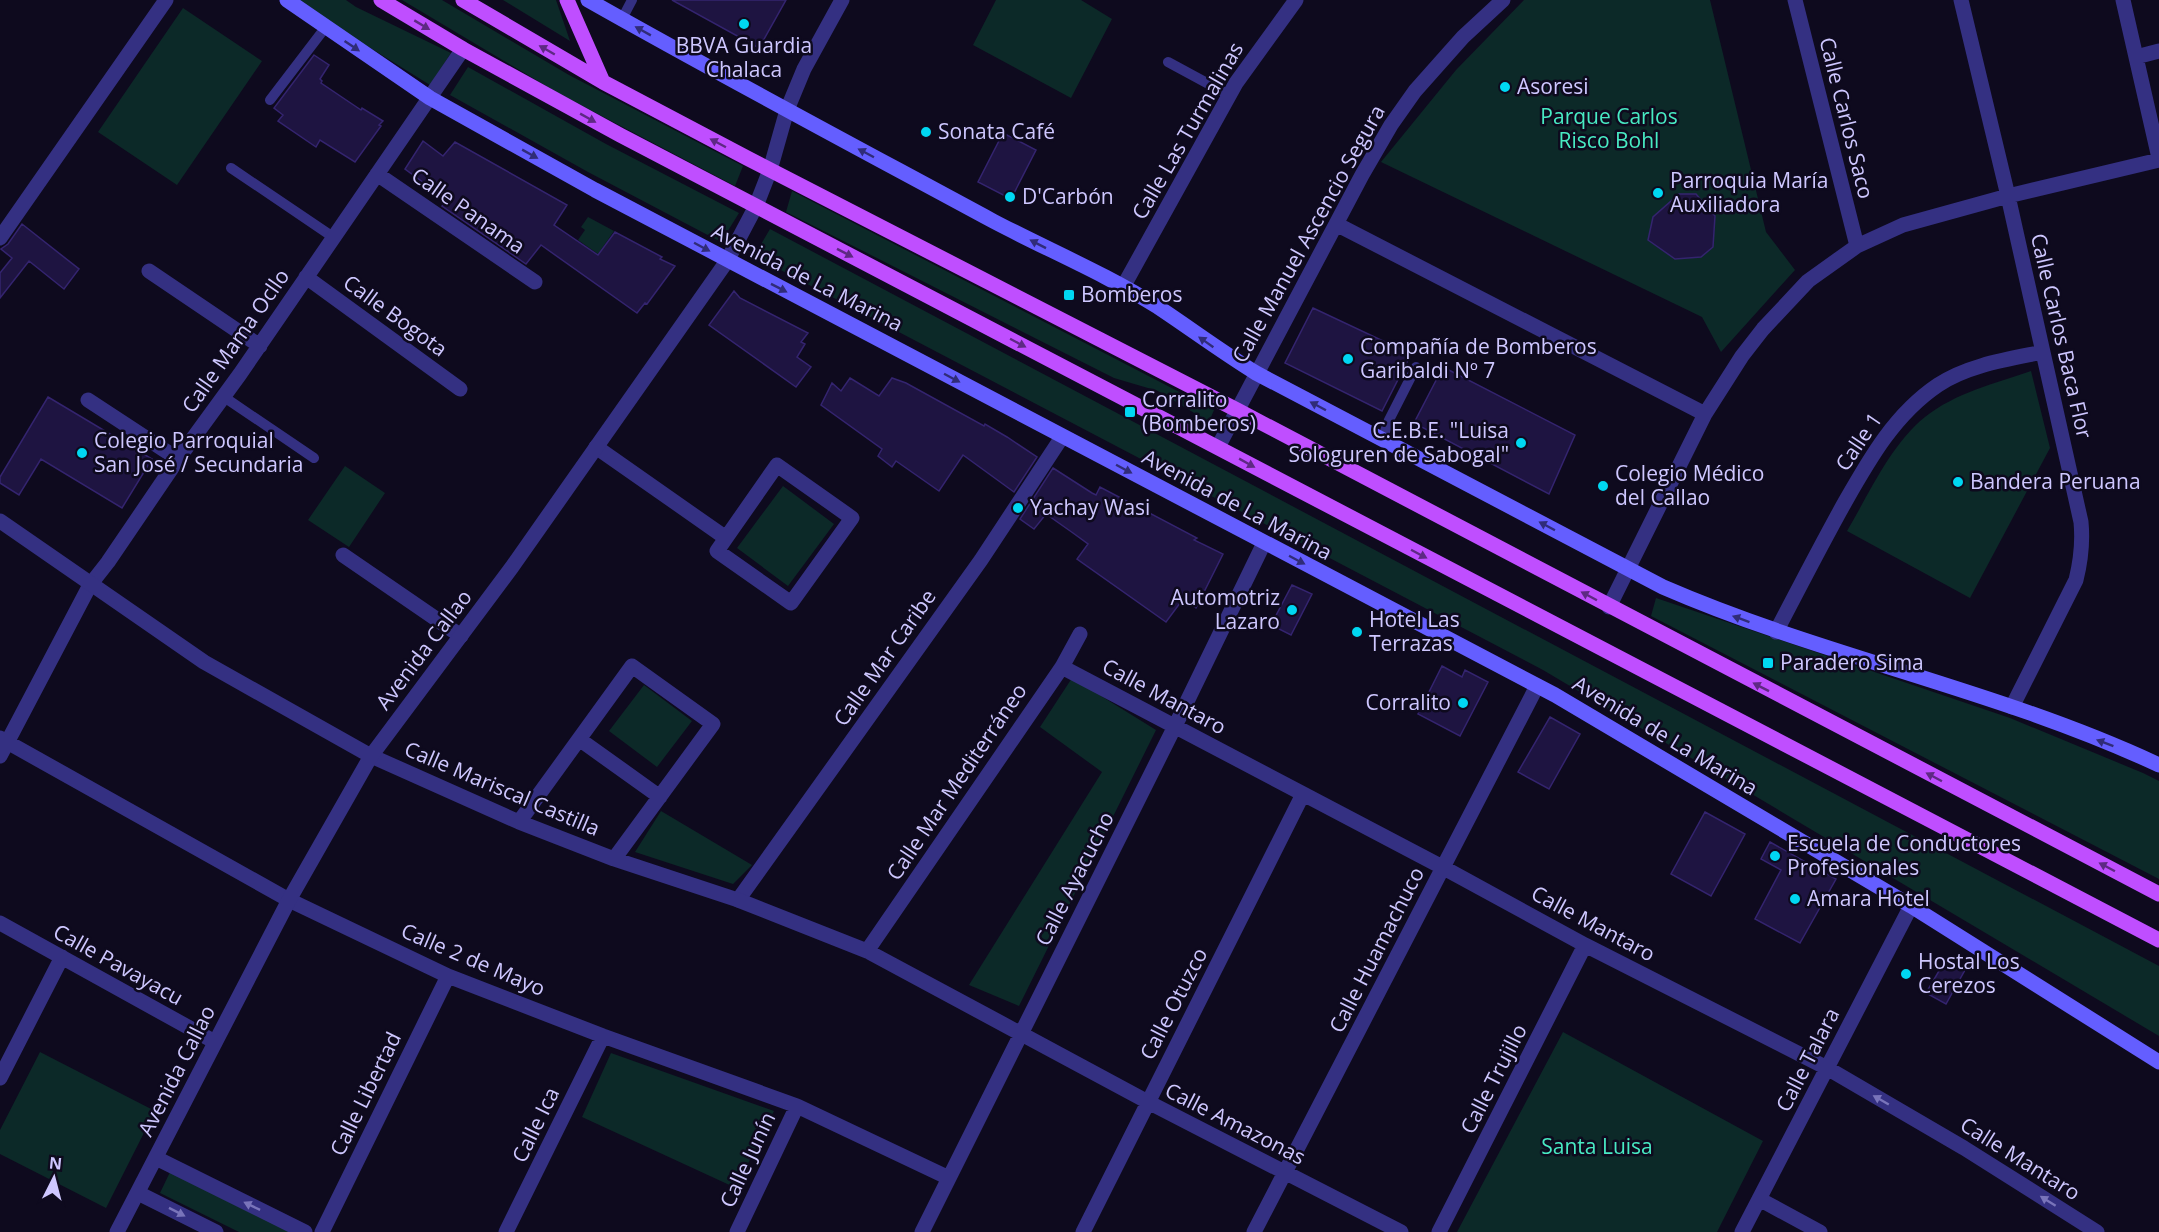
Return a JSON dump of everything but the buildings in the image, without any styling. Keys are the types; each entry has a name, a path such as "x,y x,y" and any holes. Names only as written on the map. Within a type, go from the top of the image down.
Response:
{"main road":[{"name":"Avenida de La Marina","path":"286,0 430,98 595,190 1537,686 1911,906 2159,1062"},
{"name":"Avenida de La Marina","path":"381,0 463,49 620,135 2159,940"},
{"path":"463,0 603,82 1236,410 2159,894"},
{"path":"567,0 603,82"},
{"path":"588,0 1009,230 1123,287 1256,373 1627,569 1720,612 1776,632 2012,706 2158,763"}],"street":[{"path":"0,238 166,0"},
{"name":"Avenida Callao","path":"117,1232 289,900 371,756 461,636 727,261 756,206 770,170 787,110 804,69 842,0"},
{"name":"Calle Las Turmalinas","path":"1123,287 1229,95 1296,0"},
{"name":"Calle Manuel Ascencio Segura","path":"1218,447 1386,133 1415,91 1463,37 1503,0"},
{"name":"Calle Carlos Saco","path":"1795,0 1857,246"},
{"name":"Calle Carlos Baca Flor","path":"1961,0 2008,196 2081,522 2082,559 2076,580 2012,706"},
{"path":"1609,607 1705,414 1762,329 1808,281 1857,246 1903,225 2008,196 2159,159 2123,0"},
{"name":"Calle Mama Ocllo","path":"2,746 90,585 224,397 463,49"},
{"path":"2136,57 2159,51"},
{"name":"Calle Panama","path":"378,174 535,282"},
{"path":"1336,224 1705,414"},
{"path":"149,271 260,345"},
{"name":"Calle Bogota","path":"306,277 459,389"},
{"name":"Calle 1","path":"1776,632 1876,447 1909,409 1940,384 1971,370 2043,352"},
{"path":"88,400 178,459"},
{"name":"Calle Mar Caribe","path":"738,900 981,560 1062,437"},
{"path":"596,447 726,538"},
{"path":"777,465 852,518 791,603 717,551 726,538 777,465"},
{"name":"Calle Mariscal Castilla","path":"0,521 204,662 371,756 519,822 614,858 738,900 867,951 1021,1032"},
{"name":"Calle Ayacucho","path":"922,1232 1264,543"},
{"path":"343,555 461,636"},
{"name":"Calle Mar Mediterráneo","path":"867,951 1062,667 1080,634"},
{"path":"519,822 632,666 713,724 614,858"},
{"name":"Calle Mantaro","path":"1062,667 1444,868 1585,945 1827,1068 1964,1148 2097,1232"},
{"name":"Calle Huamachuco","path":"1254,1232 1537,686"},
{"path":"579,738 660,797"},
{"name":"Calle 2 de Mayo","path":"2,746 289,900 448,975 603,1036 797,1106 949,1178"},
{"name":"Calle Otuzco","path":"1083,1232 1303,794"},
{"name":"Calle Talara","path":"1742,1232 1911,906"},
{"name":"Calle Pavayacu","path":"0,923 215,1042"},
{"name":"Calle Trujillo","path":"1439,1232 1585,945"},
{"path":"0,1078 62,957"},
{"name":"Calle Libertad","path":"322,1232 448,975"},
{"name":"Calle Amazonas","path":"1021,1032 1148,1102 1401,1232"},
{"name":"Calle Ica","path":"507,1232 603,1036"},
{"name":"Calle Junín","path":"737,1232 797,1106"},
{"path":"156,1158 305,1232"},
{"path":"138,1193 216,1232"},
{"path":"1759,1199 1820,1232"}],"lane":[{"path":"622,20 632,0"},
{"path":"270,100 325,28"},
{"path":"1167,62 1229,95"},
{"path":"231,168 333,237"},
{"path":"1382,440 1389,420 1416,367"},
{"path":"224,397 314,458"}],"green space":[{"path":"299,0 346,0 451,53 430,85 327,21"},
{"path":"402,0 442,0 569,75 743,166 735,186 558,93"},
{"path":"503,0 556,0 570,41"},
{"path":"996,0 1081,0 1112,19 1071,98 973,45"},
{"name":"Parque Carlos Risco Bohl","path":"1524,0 1710,0 1766,232 1795,270 1721,352 1702,317 1381,162 1456,70"},
{"path":"183,8 262,61 177,185 98,132"},
{"path":"468,67 606,144 739,213 721,242 588,172 450,95"},
{"path":"792,191 1214,410 1209,422 1158,391 1114,378 786,212"},
{"path":"588,217 614,231 598,254 578,240 585,230 581,227"},
{"path":"770,229 2159,966 2159,1036 1543,670 754,256"},
{"path":"2031,371 2050,448 1970,598 1847,531 1891,455 1925,417 1962,395"},
{"path":"345,466 385,493 349,547 308,520"},
{"path":"783,486 834,524 788,586 737,548"},
{"path":"1656,598 2010,718 2159,781 2159,879 1651,616"},
{"path":"1072,678 1156,730 1019,1006 969,985 1102,772 1040,727"},
{"path":"644,685 692,721 657,767 609,731"},
{"path":"661,811 752,865 733,884 635,852"},
{"name":"Santa Luisa","path":"1563,1032 1763,1141 1717,1232 1457,1232"},
{"path":"40,1052 155,1111 106,1208 0,1154 0,1130"},
{"path":"611,1053 774,1111 736,1188 582,1117"},
{"path":"171,1170 296,1232 239,1232 160,1193"}],"place":[{"name":"BBVA Guardia Chalaca","path":"744,24"},
{"name":"Asoresi","path":"1505,87"},
{"name":"Sonata Café","path":"926,132"},
{"name":"Parroquia María Auxiliadora","path":"1658,193"},
{"name":"D'Carbón","path":"1010,197"},
{"name":"Bomberos","path":"1069,295"},
{"name":"Compañía de Bomberos Garibaldi Nº 7","path":"1348,359"},
{"name":"Corralito (Bomberos)","path":"1130,412"},
{"name":"C.E.B.E. \"Luisa Sologuren de Sabogal\"","path":"1521,443"},
{"name":"Colegio Parroquial San José / Secundaria","path":"82,453"},
{"name":"Bandera Peruana","path":"1958,482"},
{"name":"Colegio Médico del Callao","path":"1603,486"},
{"name":"Yachay Wasi","path":"1018,508"},
{"name":"Automotriz Lazaro","path":"1292,610"},
{"name":"Hotel Las Terrazas","path":"1357,632"},
{"name":"Paradero Sima","path":"1768,663"},
{"name":"Corralito","path":"1463,703"},
{"name":"Escuela de Conductores Profesionales","path":"1775,856"},
{"name":"Amara Hotel","path":"1795,899"},
{"name":"Hostal Los Cerezos","path":"1906,974"}]}
